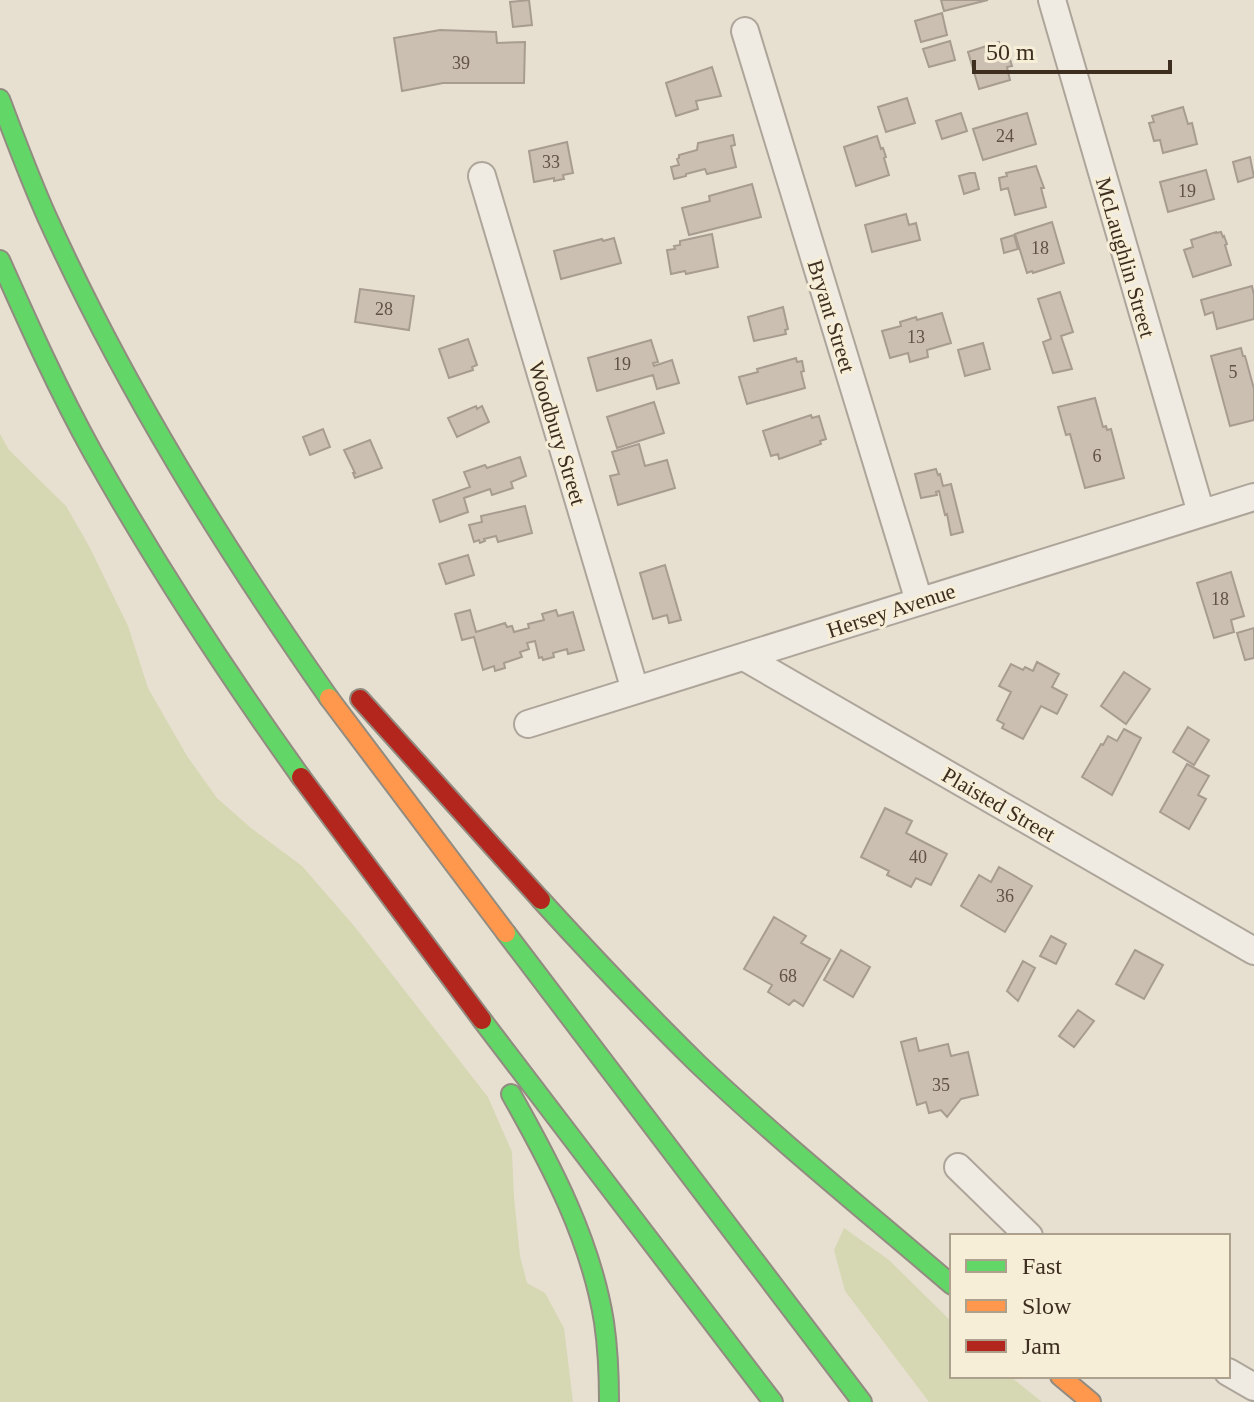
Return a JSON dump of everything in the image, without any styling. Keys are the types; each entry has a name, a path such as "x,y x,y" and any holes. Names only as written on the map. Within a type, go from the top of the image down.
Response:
{"highway":[{"path":"0,99 47,216 89,304 183,477 235,562 347,724 862,1402"},
{"path":"0,260 51,372 93,454 140,536 242,696 339,831 773,1402"},
{"path":"235,562 320,655"},
{"path":"352,691 665,1031 787,1144 950,1283"},
{"path":"412,927 490,1059"},
{"path":"505,1085 556,1177 588,1256 606,1338 609,1402"},
{"path":"1062,1378 1091,1402"}],"street":[{"name":"McLaughlin Street","path":"1052,0 1201,513"},
{"name":"Bryant Street","path":"745,31 919,601"},
{"name":"Woodbury Street","path":"482,176 635,690"},
{"name":"Hersey Avenue","path":"528,724 1254,497"},
{"name":"Plaisted Street","path":"744,657 1254,951"},
{"path":"958,1167 1027,1234"},
{"path":"1230,1373 1254,1387"}],"green space":[{"path":"0,434 9,450 66,506 128,626 148,688 187,756 217,798 302,866 355,927 488,1097 512,1152 520,1256 527,1283 545,1293 564,1328 573,1402 0,1402"},
{"path":"844,1228 889,1260 950,1320 950,1378 1012,1378 1042,1402 929,1402 845,1291 834,1250"}],"building":[{"path":"529,0 532,25 513,27 510,2"},
{"path":"941,0 988,0 944,11"},
{"path":"942,13 947,35 921,42 915,21"},
{"path":"440,30 496,32 497,43 525,42 524,83 443,83 402,91 394,38"},
{"path":"950,41 955,60 929,67 923,49"},
{"path":"999,42 1003,55 1008,53 1012,66 1007,67 1010,80 979,89 968,52"},
{"path":"712,67 721,96 696,101 698,109 676,116 666,83"},
{"path":"907,98 915,123 886,132 878,107"},
{"path":"1183,107 1188,124 1192,123 1197,144 1163,153 1160,140 1154,141 1149,123 1154,122 1152,116"},
{"path":"961,113 967,131 942,139 936,121"},
{"path":"1027,113 1036,144 983,160 973,129"},
{"path":"733,135 735,145 731,146 736,167 707,174 705,169 674,179 671,167 679,165 679,155 697,150 698,143"},
{"path":"877,136 886,157 889,175 856,186 844,147"},
{"path":"567,142 573,173 563,175 564,179 534,182 529,151"},
{"path":"1250,157 1254,177 1238,182 1233,162"},
{"path":"1036,166 1044,188 1041,188 1046,207 1015,215 1008,188 1001,190 999,178 1007,176 1006,173"},
{"path":"1206,170 1214,199 1168,212 1160,182"},
{"path":"975,173 979,189 964,194 959,176"},
{"path":"752,184 761,217 689,235 682,208 710,201 709,196"},
{"path":"906,214 909,225 916,223 920,240 872,252 865,225"},
{"path":"1052,222 1064,263 1027,273 1015,234"},
{"path":"1216,232 1224,236 1231,265 1193,277 1184,250 1193,247 1191,240"},
{"path":"712,234 718,267 671,274 667,250 675,249 674,246 680,245 680,241"},
{"path":"1014,235 1018,249 1004,253 1001,239"},
{"path":"614,238 621,263 561,279 554,251"},
{"path":"1252,286 1254,319 1217,329 1213,312 1205,315 1201,300"},
{"path":"360,289 414,296 409,330 355,322"},
{"path":"1060,292 1073,332 1061,336 1072,369 1053,373 1043,342 1051,339 1038,299"},
{"path":"783,307 788,329 785,330 786,334 754,341 748,317"},
{"path":"942,313 951,343 927,350 928,357 910,362 908,353 890,358 882,331 901,326 900,322 916,317 917,320"},
{"path":"468,339 477,365 472,367 473,370 449,378 439,349"},
{"path":"651,340 658,362 653,363 654,366 672,360 679,383 657,389 653,375 597,391 588,358"},
{"path":"983,343 990,369 965,376 958,350"},
{"path":"1241,348 1254,389 1254,420 1230,426 1211,356"},
{"path":"796,358 797,362 802,361 805,388 747,404 739,377"},
{"path":"1095,398 1103,427 1111,429 1124,478 1085,488 1070,434 1066,435 1058,407"},
{"path":"654,402 664,433 617,448 607,417"},
{"path":"476,406 477,409 482,406 489,422 457,437 448,418"},
{"path":"811,415 812,418 819,416 826,439 820,441 821,444 779,459 778,454 771,456 763,431"},
{"path":"323,429 330,447 310,455 303,437"},
{"path":"370,440 382,468 355,478 344,450"},
{"path":"639,444 645,466 667,460 675,488 618,505 610,476 619,474 612,452"},
{"path":"520,457 526,476 511,482 513,488 492,495 490,489 464,498 468,512 440,522 433,500 470,487 464,472"},
{"path":"936,469 943,486 951,484 963,532 951,535 939,491 937,495 921,498 915,474"},
{"path":"525,506 532,533 498,542 496,536 480,543 479,540 474,542 469,525 482,522 481,516"},
{"path":"468,555 474,575 446,584 439,564"},
{"path":"665,565 681,620 669,623 667,615 653,619 640,573"},
{"path":"1231,572 1244,616 1231,620 1234,632 1214,638 1197,583"},
{"path":"470,610 476,632 505,623 507,627 512,626 514,632 544,620 542,614 556,610 558,616 573,612 584,650 568,654 567,649 543,660 539,658 535,641 527,643 529,649 520,652 522,657 504,663 505,668 495,671 494,666 483,670 474,637 462,640 455,614"},
{"path":"1254,628 1254,658 1245,660 1237,633"},
{"path":"1037,662 1059,674 1052,687 1067,695 1057,714 1041,706 1023,739 1002,728 1004,724 997,720 1011,692 999,686 1011,664 1033,671"},
{"path":"1124,672 1150,689 1126,724 1101,706"},
{"path":"1188,727 1209,740 1194,765 1173,752"},
{"path":"1124,729 1141,738 1112,795 1082,777 1108,736 1117,741"},
{"path":"1187,764 1209,776 1198,795 1206,799 1189,829 1160,812"},
{"path":"885,808 912,821 906,833 947,854 931,885 916,878 911,887 887,875 889,871 861,857"},
{"path":"999,867 1032,886 1005,932 961,906 979,875 991,882"},
{"path":"774,917 806,936 801,943 830,959 803,1006 794,1000 789,1005 768,992 772,985 744,969"},
{"path":"1051,936 1066,944 1056,964 1040,956"},
{"path":"841,950 870,967 853,997 824,980"},
{"path":"1135,950 1163,965 1144,999 1116,984"},
{"path":"1023,961 1035,968 1018,1001 1007,991"},
{"path":"1078,1010 1094,1021 1074,1047 1059,1036"},
{"path":"916,1038 919,1051 948,1044 951,1056 968,1052 978,1095 961,1099 947,1117 941,1110 929,1113 926,1102 917,1105 901,1042"}],"traffic: fast":[{"path":"0,99 47,217 142,404 213,523 329,698"},
{"path":"0,260 68,405 117,495 192,618 301,777"},
{"path":"541,900 698,1064 792,1149 950,1283"},
{"path":"506,933 862,1402"},
{"path":"482,1020 773,1402"},
{"path":"511,1094 555,1176 590,1262 604,1322 609,1402"}],"traffic: slow":[{"path":"329,698 506,933"},
{"path":"1062,1378 1091,1402"}],"traffic: jam":[{"path":"360,699 541,900"},
{"path":"301,777 482,1020"}]}
